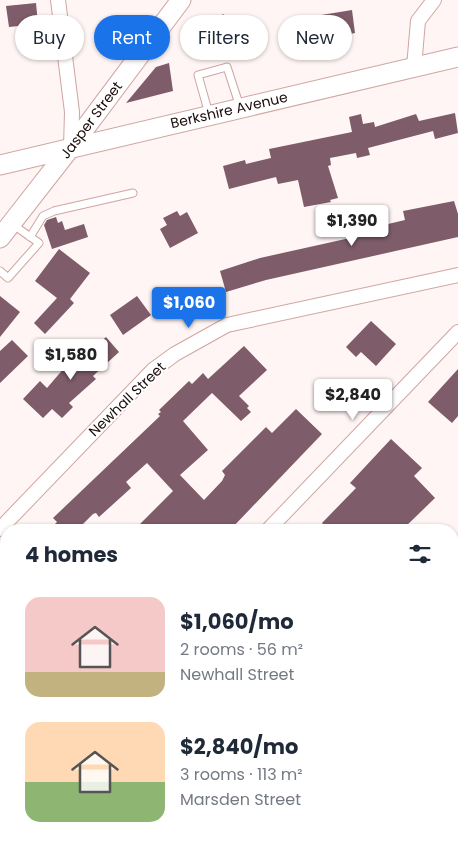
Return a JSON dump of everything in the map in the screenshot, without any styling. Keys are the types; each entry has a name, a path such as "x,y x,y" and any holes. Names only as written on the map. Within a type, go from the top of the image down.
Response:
{"main road":[{"name":"Jasper Street","path":"6,230 71,148 181,0"},
{"name":"Berkshire Avenue","path":"0,165 458,56"}],"street":[{"path":"58,0 72,112 71,148"},
{"path":"414,67 418,21 434,0"},
{"name":"Newhall Street","path":"5,524 153,370 200,339 227,325 458,275"},
{"path":"274,524 458,332"}],"lane":[{"path":"210,114 198,75 227,67 241,107"},
{"path":"30,237 43,216 54,211 133,193"},
{"path":"0,272 8,278 39,243 30,237 6,230"}],"building":[{"path":"36,3 37,15 15,15 15,26 9,27 6,6"},
{"path":"352,10 355,33 352,34 352,15 321,15"},
{"path":"169,63 173,91 126,103 156,67"},
{"path":"455,113 458,133 435,139 433,131 368,148 370,155 357,158 356,153 330,158 331,165 328,166 338,198 330,200 331,202 304,207 298,180 278,184 276,177 229,189 223,166 245,160 246,164 271,158 269,149 352,132 349,117 361,114 363,124 374,122 375,127 416,114 419,121"},
{"path":"454,201 458,214 458,237 266,280 226,292 220,271 260,258 368,234 367,229 405,220 403,211"},
{"path":"177,211 180,216 187,212 198,233 170,248 160,229 167,225 163,218"},
{"path":"56,217 58,223 62,221 65,230 84,224 88,237 52,249 44,225 47,220"},
{"path":"59,249 90,273 70,299 74,303 45,334 34,323 57,298 35,281"},
{"path":"0,296 20,312 0,337"},
{"path":"137,296 151,315 123,335 110,315"},
{"path":"371,321 396,344 376,366 361,352 356,357 346,347"},
{"path":"106,337 119,352 93,376 96,379 69,403 73,407 62,418 52,409 43,418 23,399 40,381 47,388 65,367 63,365 73,355 78,361"},
{"path":"12,340 28,356 0,383 0,351"},
{"path":"244,346 267,370 239,396 249,406 247,408 251,412 241,421 212,393 183,421 208,450 180,475 204,500 222,481 225,475 222,471 266,427 272,433 296,409 322,434 236,524 140,524 173,491 147,463 126,482 131,488 99,517 96,513 83,524 55,524 57,522 53,518 160,416 158,414 161,412 159,410 189,381 192,384 203,373 208,379"},
{"path":"458,369 458,416 452,423 428,402"},
{"path":"391,439 422,468 414,476 435,498 408,524 323,524 356,488 350,483"}]}
